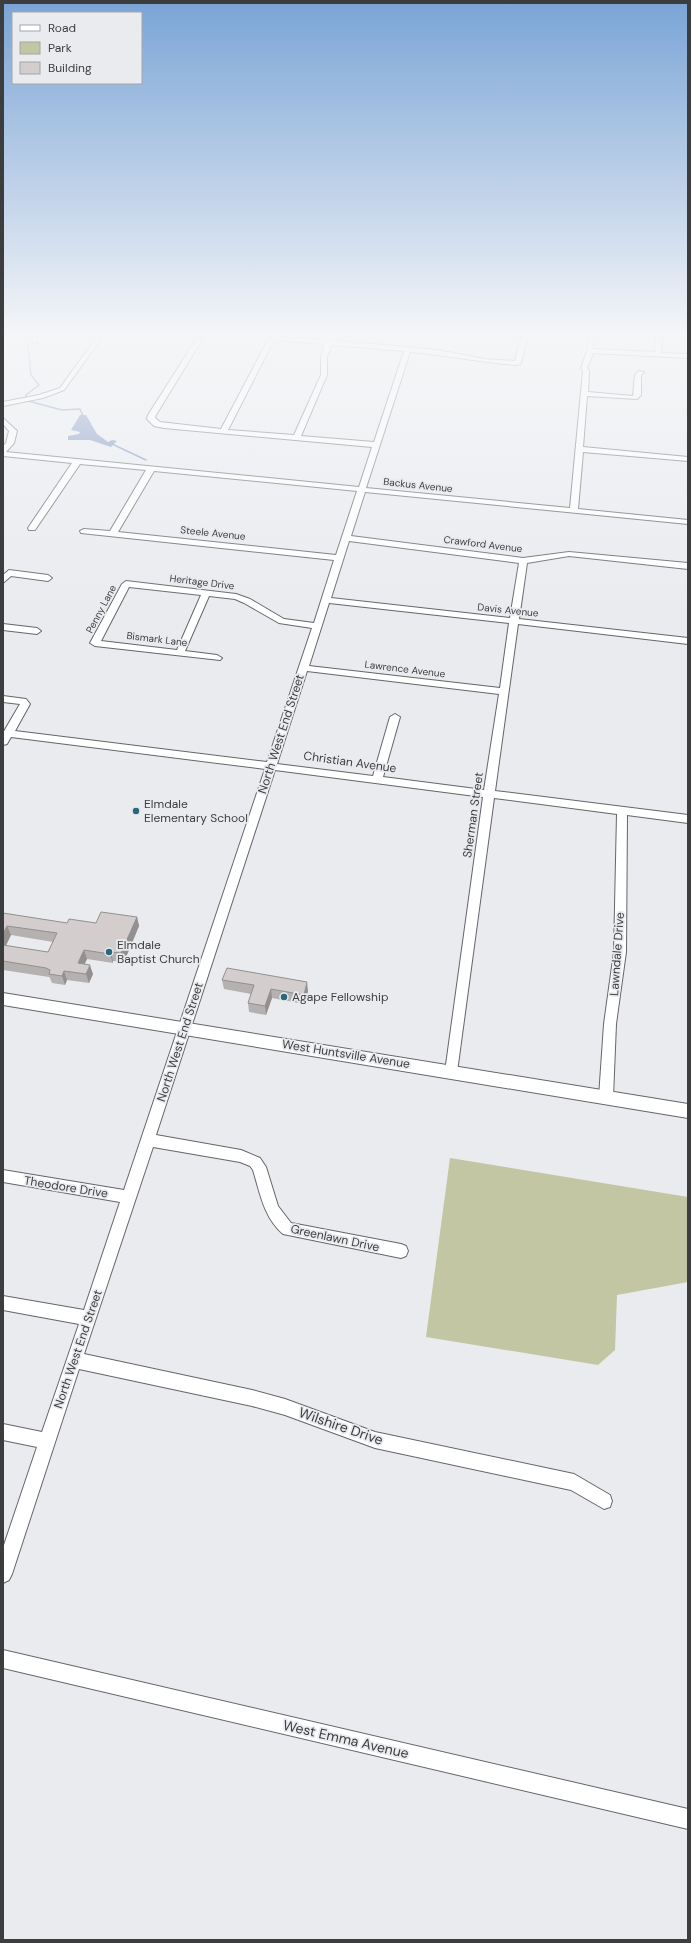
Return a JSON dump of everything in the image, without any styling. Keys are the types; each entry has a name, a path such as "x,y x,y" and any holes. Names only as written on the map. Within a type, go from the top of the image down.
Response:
{"main road":[{"name":"West Huntsville Avenue","path":"3,999 688,1111"}],"street":[{"path":"4,455 10,443 13,431 11,429"},
{"path":"196,429 377,445"},
{"path":"296,438 300,429"},
{"name":"North West End Street","path":"3,1574 382,429"},
{"path":"574,510 581,429"},
{"path":"579,449 688,459"},
{"name":"Backus Avenue","path":"4,455 688,522"},
{"path":"32,528 77,462"},
{"path":"113,534 151,469"},
{"name":"Steele Avenue","path":"84,530 340,558"},
{"name":"Crawford Avenue","path":"347,538 524,561 569,554 688,566"},
{"name":"Sherman Street","path":"451,1072 489,794 524,561"},
{"path":"3,580 9,573 48,578"},
{"name":"Heritage Drive","path":"126,584 241,599 282,620 318,626"},
{"name":"Penny Lane","path":"95,643 126,584"},
{"path":"180,653 206,594"},
{"name":"Davis Avenue","path":"326,600 688,641"},
{"path":"3,627 37,631"},
{"name":"Bismark Lane","path":"95,643 217,658"},
{"name":"Lawrence Avenue","path":"303,668 504,692"},
{"path":"3,699 25,702 6,737"},
{"path":"377,779 395,717"},
{"name":"Christian Avenue","path":"6,737 270,766 282,766 688,819"},
{"name":"Lawndale Drive","path":"606,1097 610,1024 620,952 622,810"},
{"name":"Greenlawn Drive","path":"148,1140 240,1156 256,1162 275,1216 280,1224 288,1229 401,1251"},
{"name":"Theodore Drive","path":"3,1176 129,1197"},
{"path":"3,1302 88,1318"},
{"name":"Wilshire Drive","path":"74,1360 259,1400 285,1407 375,1440 574,1482 604,1501"},
{"path":"3,1432 47,1441"},
{"name":"West Emma Avenue","path":"3,1659 688,1819"}],"green space":[{"path":"450,1158 688,1197 688,1282 617,1295 615,1350 598,1365 426,1337"}],"water":[{"path":"72,429 94,429 97,434 108,442 112,440 117,441 111,447 90,440 68,440 68,436 79,434 80,432 71,430"}],"building":[{"name":"Elmdale Baptist Church","path":"101,912 137,917 121,953 111,952 110,954 84,950 78,963 90,965 86,974 64,971 62,976 49,974 50,970 46,968 3,961 3,945 48,952 57,933 7,926 3,934 3,913 67,923 69,919 96,923"},
{"path":"227,968 307,982 304,995 271,989 265,1006 248,1003 254,985 222,980"}],"waterway":[{"path":"112,444 146,460"}],"place":[{"name":"Elmdale Elementary School","path":"136,811"},
{"name":"Elmdale Baptist Church","path":"109,952"},
{"name":"Agape Fellowship","path":"284,997"}]}
